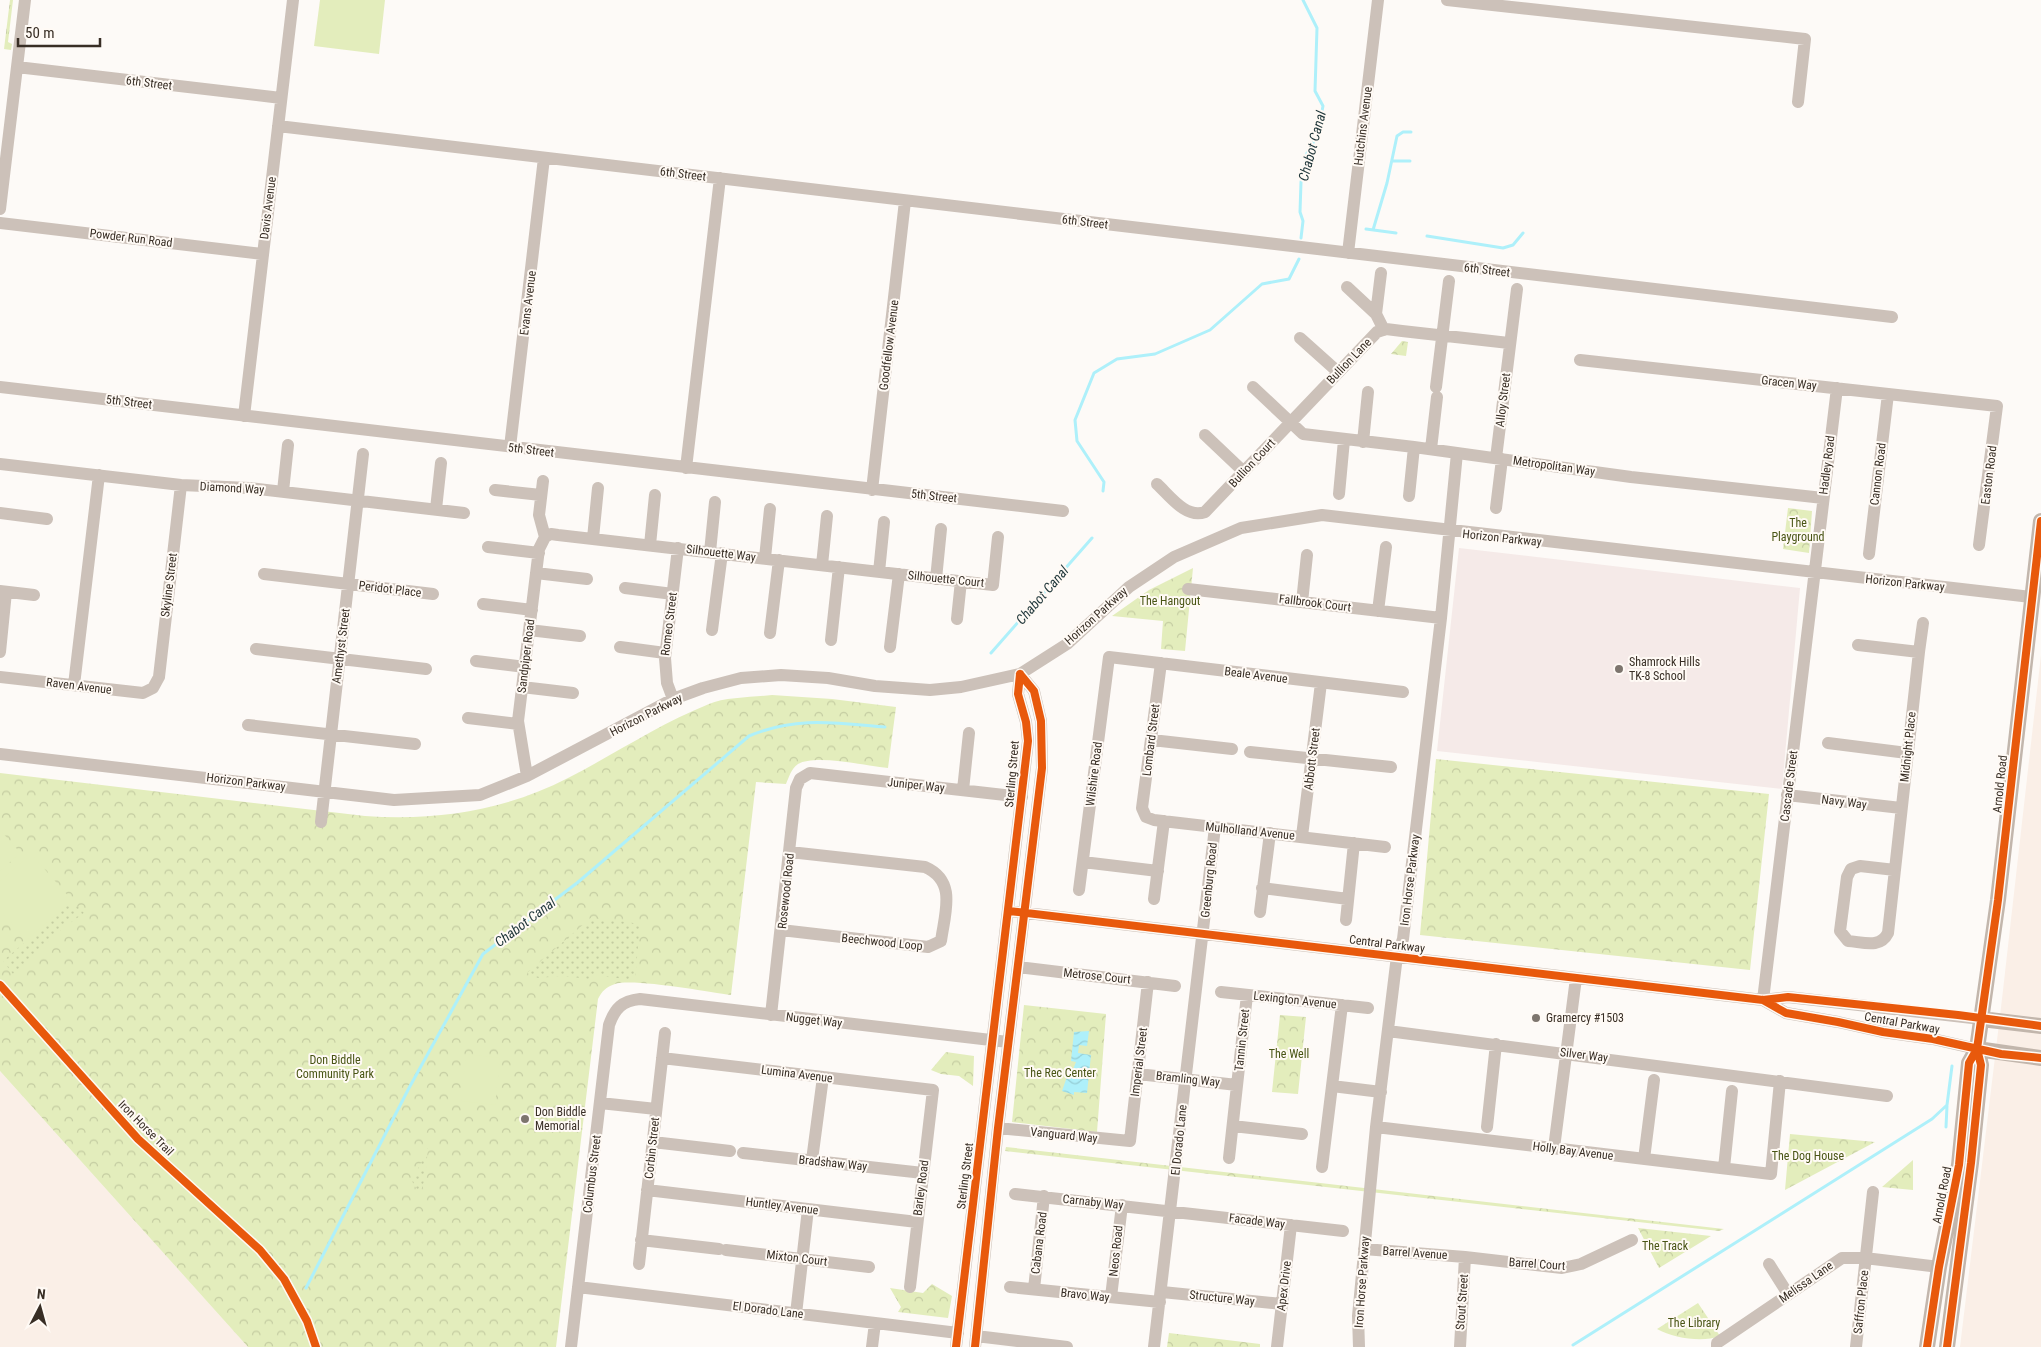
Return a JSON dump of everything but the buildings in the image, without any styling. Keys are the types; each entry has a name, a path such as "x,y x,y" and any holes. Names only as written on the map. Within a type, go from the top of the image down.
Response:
{"street":[{"path":"0,209 25,0"},
{"name":"Davis Avenue","path":"244,416 293,0"},
{"name":"Hutchins Avenue","path":"1348,253 1378,0"},
{"path":"1447,0 1805,39 1798,102"},
{"name":"6th Street","path":"17,67 281,98"},
{"name":"6th Street","path":"278,126 1892,317"},
{"name":"Evans Avenue","path":"510,447 544,158"},
{"path":"686,468 720,178"},
{"name":"Goodfellow Avenue","path":"872,490 905,201"},
{"name":"Powder Run Road","path":"0,223 263,254"},
{"path":"1376,314 1381,273"},
{"path":"1431,449 1449,281"},
{"path":"1347,287 1376,314 1384,330"},
{"name":"Alloy Street","path":"1496,508 1509,343 1517,289"},
{"name":"Bullion Lane","path":"1292,421 1377,332 1384,330 1509,343"},
{"path":"1300,338 1338,372"},
{"name":"Gracen Way","path":"1580,360 1997,406"},
{"name":"5th Street","path":"0,387 1063,511"},
{"name":"Metropolitan Way","path":"1253,387 1292,421 1303,434 1431,449 1632,477 1823,498"},
{"name":"Hadley Road","path":"1815,573 1837,388"},
{"path":"1363,442 1368,392"},
{"name":"Cannon Road","path":"1869,554 1888,394"},
{"name":"Easton Road","path":"1979,545 1997,406"},
{"name":"Bullion Court","path":"1157,484 1188,513 1199,514 1213,505 1292,421"},
{"path":"1205,435 1244,472"},
{"path":"1339,494 1344,440"},
{"path":"283,491 288,445"},
{"path":"1409,496 1414,447"},
{"name":"Iron Horse Parkway","path":"1359,1347 1358,1316 1376,1127 1397,956 1403,939 1441,618 1457,453"},
{"name":"Amethyst Street","path":"321,822 363,454"},
{"path":"436,509 441,463"},
{"name":"Diamond Way","path":"0,464 181,485 283,491 464,513"},
{"path":"74,685 99,475"},
{"path":"543,481 540,522 545,537"},
{"name":"Skyline Street","path":"155,684 159,677 181,485"},
{"path":"593,538 598,488"},
{"path":"495,490 541,495"},
{"path":"650,545 656,495"},
{"path":"712,630 716,552 716,502"},
{"path":"765,558 770,509"},
{"path":"0,513 47,519"},
{"name":"Horizon Parkway","path":"0,754 394,800 480,795 527,776 674,699 703,688 741,678 781,675 828,678 875,686 930,690 961,687 1020,674 1067,644 1129,587 1174,557 1241,528 1322,515 1448,532 2031,597"},
{"path":"822,565 827,516"},
{"name":"Arnold Road","path":"1947,1347 1971,1163 1981,1065 1977,1049 1980,1018 1999,891 2041,521"},
{"path":"879,572 884,522"},
{"path":"936,578 941,529"},
{"name":"Silhouette Way","path":"545,537 551,534 593,538 899,574"},
{"name":"Sandpiper Road","path":"527,776 518,724 536,573 541,542 545,537"},
{"name":"Silhouette Court","path":"899,574 993,585 998,537"},
{"path":"488,547 539,553"},
{"path":"1378,611 1386,547"},
{"name":"Romeo Street","path":"674,699 665,670 665,653 678,548"},
{"path":"1302,602 1307,555"},
{"path":"770,633 779,560"},
{"path":"831,640 839,567"},
{"path":"536,573 587,579"},
{"name":"Cascade Street","path":"1763,1000 1815,573"},
{"name":"Peridot Place","path":"264,574 433,594"},
{"path":"890,647 899,574"},
{"path":"957,619 961,581"},
{"path":"625,588 673,594"},
{"name":"Fallbrook Court","path":"1188,589 1441,618"},
{"path":"0,652 3,592 34,594"},
{"path":"483,604 532,610"},
{"name":"Midnight Place","path":"1895,870 1860,866 1851,869 1847,878 1840,930 1848,940 1878,944 1884,940 1888,933 1923,623"},
{"path":"529,630 580,636"},
{"path":"1858,644 1919,652"},
{"path":"620,647 665,653"},
{"path":"256,650 426,669"},
{"name":"Beale Avenue","path":"1109,657 1403,692"},
{"name":"Wilshire Road","path":"1079,890 1109,657"},
{"path":"476,661 525,667"},
{"name":"Lombard Street","path":"1146,817 1142,808 1161,663"},
{"path":"1020,674 1034,691 1042,721 1042,768 1008,1042 975,1341 1067,1347"},
{"name":"Sterling Street","path":"956,1347 1028,741 1026,722 1018,694 1020,674"},
{"name":"Raven Avenue","path":"0,676 143,693 153,688 155,684"},
{"name":"Abbott Street","path":"1302,836 1321,682"},
{"path":"522,687 573,693"},
{"path":"468,718 518,724"},
{"path":"248,725 415,744"},
{"path":"963,790 969,733"},
{"path":"1152,740 1232,749"},
{"path":"1828,743 1908,753"},
{"path":"1250,752 1391,767"},
{"name":"Juniper Way","path":"810,773 1022,797"},
{"name":"Rosewood Road","path":"771,1015 796,788 800,779 810,773"},
{"name":"Navy Way","path":"1788,795 1901,808"},
{"name":"Mulholland Avenue","path":"1146,817 1164,821 1385,847"},
{"path":"1154,899 1164,821"},
{"name":"Greenburg Road","path":"1204,934 1215,827"},
{"path":"1260,912 1270,833"},
{"path":"1346,920 1354,843"},
{"name":"Beechwood Loop","path":"781,930 928,947 941,940 947,889 944,881 933,870 925,867 790,852"},
{"path":"1083,862 1158,871"},
{"path":"1262,888 1348,899"},
{"name":"Central Parkway","path":"1009,910 1763,1000 1788,997 2041,1026"},
{"name":"El Dorado Lane","path":"1154,1347 1204,934"},
{"name":"Metrose Court","path":"1018,967 1176,986"},
{"path":"1554,1148 1576,978"},
{"name":"Imperial Street","path":"1130,1141 1148,982"},
{"name":"Lexington Avenue","path":"1221,992 1368,1008"},
{"name":"Tannin Street","path":"1229,1158 1247,995"},
{"name":"Nugget Way","path":"620,1004 640,999 1008,1042"},
{"name":"Central Parkway","path":"1763,1000 1786,1013 1882,1032 1933,1038 1977,1049 2041,1058"},
{"name":"Columbus Street","path":"571,1347 609,1026 613,1013 620,1004"},
{"path":"1322,1167 1342,1005"},
{"name":"Silver Way","path":"1388,1030 1887,1096"},
{"name":"Corbin Street","path":"638,1264 665,1033"},
{"path":"1487,1127 1496,1044"},
{"name":"Arnold Road","path":"1927,1347 1939,1267 1959,1165 1968,1063 1977,1049"},
{"name":"Lumina Avenue","path":"662,1058 933,1090"},
{"name":"Bramling Way","path":"1138,1074 1237,1085"},
{"path":"812,1160 823,1077"},
{"path":"1644,1159 1654,1080"},
{"name":"Holly Bay Avenue","path":"1376,1127 1771,1174 1780,1082"},
{"path":"1332,1086 1381,1092"},
{"name":"Barley Road","path":"910,1287 933,1090"},
{"path":"1724,1168 1732,1091"},
{"path":"600,1103 656,1110"},
{"path":"1233,1126 1302,1134"},
{"name":"Vanguard Way","path":"998,1128 1130,1141"},
{"path":"653,1142 730,1151"},
{"name":"Bradshaw Way","path":"743,1153 923,1173"},
{"name":"Huntley Avenue","path":"647,1190 917,1222"},
{"name":"Saffron Place","path":"1856,1347 1873,1192"},
{"name":"Carnaby Way","path":"1015,1194 1172,1210"},
{"name":"Cabana Road","path":"1034,1289 1044,1196"},
{"name":"Neos Road","path":"1111,1297 1122,1205"},
{"path":"796,1314 808,1209"},
{"name":"Facade Way","path":"1172,1210 1343,1231"},
{"name":"Apex Drive","path":"1277,1347 1291,1225"},
{"name":"Mixton Court","path":"641,1240 869,1266"},
{"name":"Barrel Court","path":"1465,1257 1562,1268 1581,1264 1632,1240"},
{"name":"Barrel Avenue","path":"1364,1248 1465,1257"},
{"name":"Stout Street","path":"1460,1347 1465,1257"},
{"name":"Melissa Lane","path":"1717,1347 1718,1344 1788,1294 1842,1258 1866,1258 1939,1267"},
{"path":"1769,1264 1788,1294"},
{"name":"El Dorado Lane","path":"578,1287 958,1334"},
{"name":"Bravo Way","path":"1010,1287 1111,1297 1161,1297"},
{"name":"Structure Way","path":"1161,1297 1282,1304"},
{"path":"872,1347 875,1323"}],"shaded area":[{"name":"Shamrock Hills TK-8 School","path":"1459,548 1800,588 1782,789 1437,751"},
{"path":"2041,655 2041,1347 1960,1347 2002,999"},
{"path":"0,1071 248,1347 0,1347"}],"green space":[{"path":"10,0 13,0 8,42 12,44 11,50 4,49"},
{"path":"320,0 385,0 379,54 314,46"},
{"path":"1402,341 1408,342 1406,356 1391,354"},
{"name":"The Playground","path":"1788,508 1812,511 1809,553 1783,549"},
{"name":"The Hangout","path":"1193,568 1185,651 1161,649 1163,621 1112,616 1149,590"},
{"name":"Don Biddle Community Park","path":"772,695 832,699 896,707 888,768 842,761 806,761 794,768 786,784 756,782 731,995 654,984 624,983 609,986 598,999 556,1347 248,1347 0,1071 0,773 365,816 418,817 444,815 494,806 544,789 586,769 672,721 709,704 731,699"},
{"path":"1436,759 1769,794 1750,970 1420,935"},
{"path":"0,830 17,849 17,856 0,871"},
{"path":"28,857 34,857 69,897 69,903 30,937 24,937 0,910 0,881"},
{"path":"68,905 77,906 84,913 63,928 13,974 3,961"},
{"path":"592,917 640,924 635,980 590,975 590,979 561,976 538,978 527,973"},
{"name":"The Rec Center","path":"1024,1005 1106,1014 1097,1132 1012,1122"},
{"name":"The Well","path":"1280,1015 1306,1017 1298,1094 1272,1092"},
{"path":"946,1052 974,1056 973,1086 959,1076 941,1074 931,1070"},
{"path":"466,1054 500,1058 495,1105 461,1101"},
{"name":"The Dog House","path":"1790,1134 1875,1142 1785,1190"},
{"path":"1006,1147 1724,1229 1719,1231 1005,1151"},
{"path":"428,1148 425,1178 422,1188 417,1190 412,1181"},
{"path":"1913,1160 1913,1190 1882,1187"},
{"name":"The Track","path":"1638,1228 1711,1236 1659,1268"},
{"path":"932,1284 952,1296 948,1318 898,1312 901,1307 890,1288 923,1293"},
{"name":"The Library","path":"1698,1303 1720,1336 1705,1339 1688,1339 1657,1329"},
{"path":"1169,1333 1260,1344 1260,1347 1167,1347"}],"water":[{"path":"1089,1031 1087,1046 1079,1045 1078,1053 1091,1055 1087,1093 1074,1092 1074,1095 1062,1091 1069,1071 1072,1072 1076,1062 1071,1061 1074,1032"}],"waterway":[{"name":"Chabot Canal","path":"1301,238 1303,221 1300,212 1301,182 1307,153 1317,136 1323,106 1315,91 1317,28 1303,0"},
{"path":"1373,230 1387,183 1397,136 1403,132 1411,132"},
{"path":"1392,161 1410,161"},
{"path":"1366,229 1396,233"},
{"path":"1427,236 1503,248 1513,245 1523,233"},
{"name":"Chabot Canal","path":"1103,491 1104,482 1077,441 1075,420 1094,373 1117,359 1155,354 1210,330 1262,284 1289,279 1299,259"},
{"name":"Chabot Canal","path":"991,653 1092,538"},
{"name":"Chabot Canal","path":"306,1288 409,1088 483,954 577,883 749,736 766,730 800,723 816,722 885,727"},
{"path":"1573,1345 1932,1119 1947,1105 1952,1066"},
{"path":"1946,1127 1947,1106"}],"cycle path":[{"path":"1927,1347 1939,1267 1959,1165 1969,1063 1977,1049 1998,900 2041,521"},
{"path":"956,1347 1028,741 1026,722 1018,694 1020,674"},
{"path":"975,1347 998,1128 1042,768 1041,721 1034,691 1020,674"},
{"path":"1009,911 1763,1000 1788,997 2041,1026"},
{"name":"Iron Horse Trail","path":"0,985 138,1139 260,1250 284,1279 307,1321 316,1347"},
{"path":"1763,1000 1786,1013 1883,1032 1933,1039 2001,1054 2041,1058"},
{"path":"1947,1347 1971,1163 1981,1065 1977,1049"}],"place":[{"name":"Shamrock Hills TK-8 School","path":"1619,669"},
{"name":"Gramercy #1503","path":"1536,1018"},
{"name":"Don Biddle Memorial","path":"525,1119"}]}
